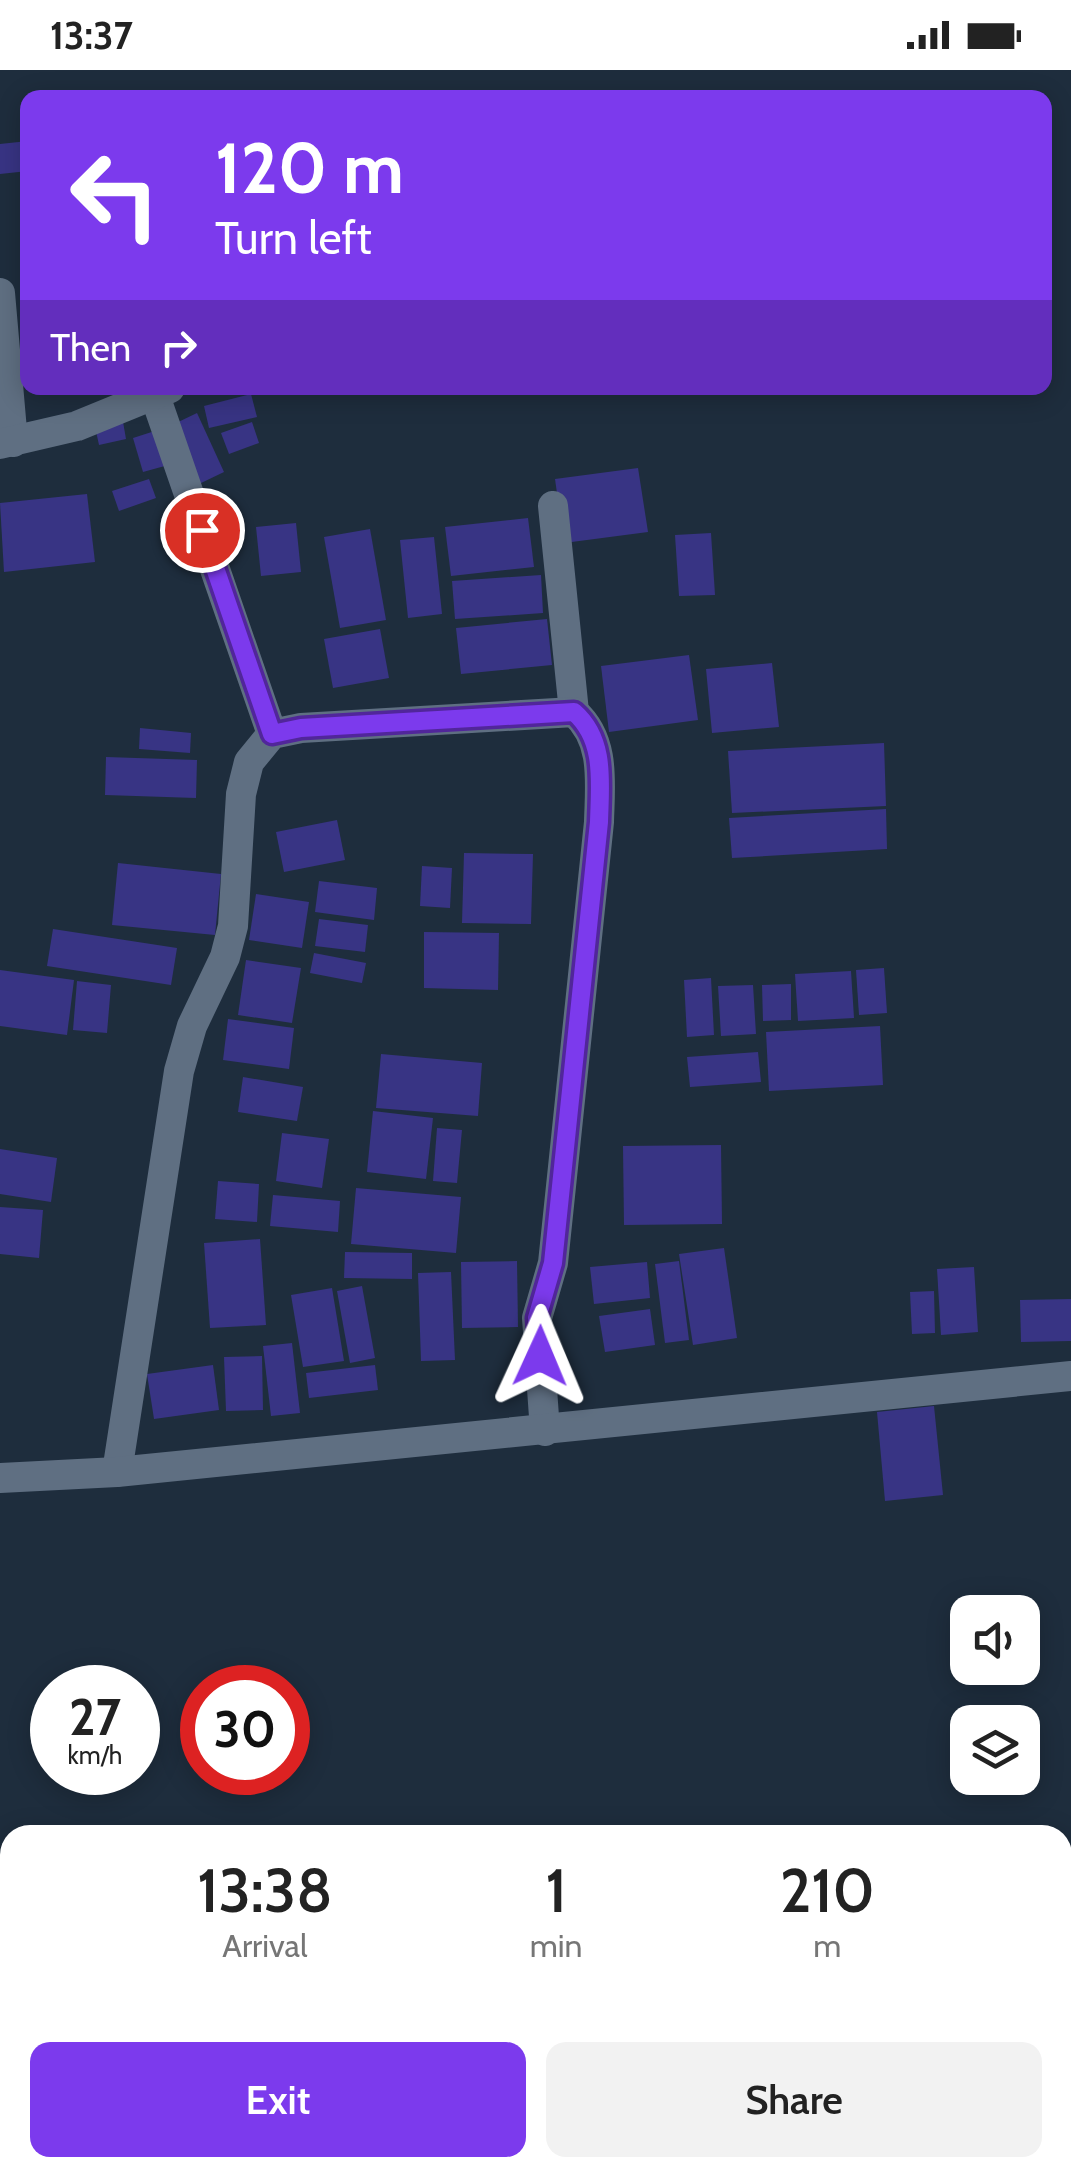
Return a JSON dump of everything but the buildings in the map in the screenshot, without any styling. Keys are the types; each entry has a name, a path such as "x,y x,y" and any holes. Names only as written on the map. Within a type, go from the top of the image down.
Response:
{"street":[{"path":"0,293 6,443 77,426 150,395"},
{"path":"164,395 272,734"},
{"path":"545,1431 537,1318 553,1263 601,773 596,742 586,723 574,712 553,506"},
{"path":"117,1472 179,1071 192,1026 225,957 233,926 241,794 249,762 272,734 301,728 574,712"},
{"path":"0,1478 117,1472 1071,1376"}],"route":[{"path":"202,530 272,734 301,728 574,712 586,723 596,742 601,773 599,822 553,1263 537,1318 540,1356"}]}
